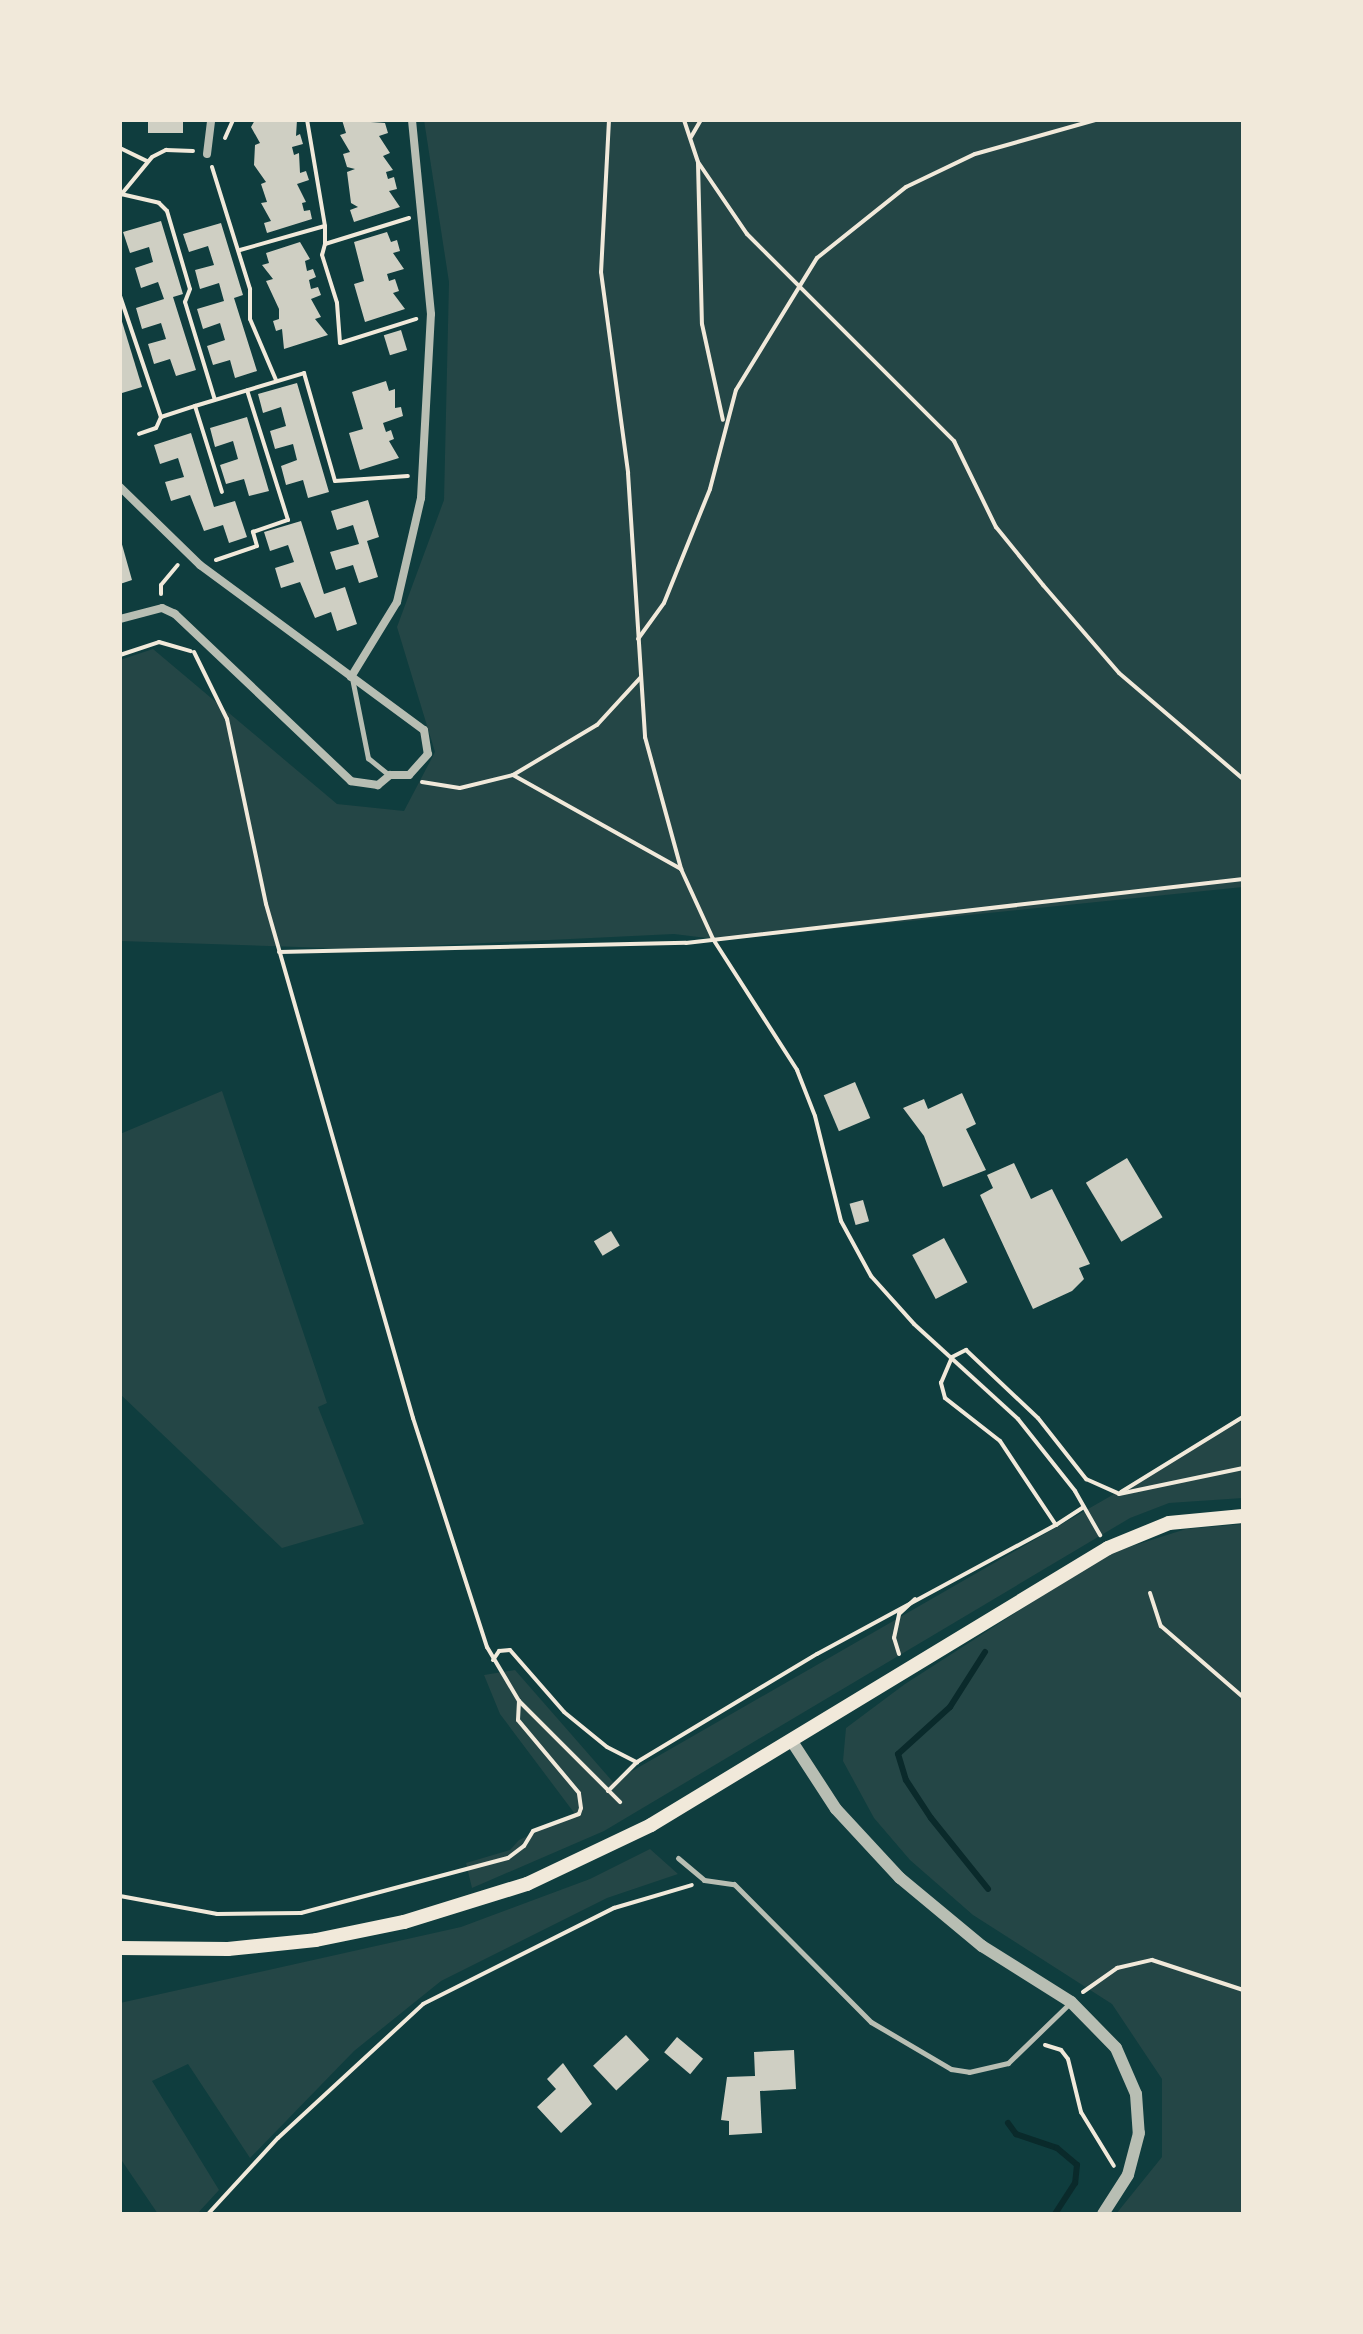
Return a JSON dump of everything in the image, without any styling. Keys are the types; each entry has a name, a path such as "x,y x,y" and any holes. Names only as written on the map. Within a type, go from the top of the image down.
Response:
{"main road":[{"path":"120,1948 228,1949 316,1940 470,1904 631,1836 1108,1548 1169,1523 1243,1516"}],"street":[{"path":"207,154 211,120"},
{"path":"351,677 397,602 414,544 423,475 431,314 424,213 412,120"},
{"path":"120,487 200,565 424,730 428,754 409,775 390,775 378,785 366,786 340,773 168,610 120,619"},
{"path":"791,1740 836,1809 900,1878 982,1946 1071,2002 1108,2038 1132,2081 1139,2133 1126,2180 1107,2213"}],"lane":[{"path":"351,677 368,758 390,775"},
{"path":"678,1858 697,1876 743,1892 871,2022 935,2063 969,2072 991,2070 1035,2042 1071,2002"}],"path":[{"path":"307,120 325,226 322,255 337,303 340,343 431,314"},
{"path":"609,120 601,272 628,473 645,737 681,869 713,939 797,1070 852,1245 904,1314 1018,1419 1084,1507 1108,1548"},
{"path":"684,120 698,162 702,324 724,422"},
{"path":"691,137 701,120"},
{"path":"638,639 664,603 710,489 724,422 736,390 795,287 817,258 906,187 975,154 1095,120"},
{"path":"120,148 148,161"},
{"path":"215,400 185,302 190,289 167,211 159,203 120,195 148,161 166,150 183,148 207,154 252,300 250,319 276,380"},
{"path":"698,162 747,234 795,287 954,441 996,527 1119,673 1243,779"},
{"path":"325,244 424,213"},
{"path":"239,251 325,226"},
{"path":"120,296 161,417 156,428 139,434"},
{"path":"161,417 304,373 335,481 423,475"},
{"path":"200,565 257,546 253,532 288,520 247,390"},
{"path":"195,406 222,492"},
{"path":"161,598 161,585 175,568"},
{"path":"120,655 159,642 194,652 227,719 279,952 413,1418 493,1660 519,1701 620,1802"},
{"path":"409,775 426,785 460,788 513,775 597,725 640,678"},
{"path":"513,775 681,869"},
{"path":"279,952 713,939 1243,879"},
{"path":"1056,1525 1000,1441 945,1398 943,1372 952,1357 966,1350 1038,1418 1086,1479 1119,1494 1243,1468"},
{"path":"1119,1494 1243,1417"},
{"path":"608,1791 637,1762 920,1594 1056,1525 1084,1507"},
{"path":"1150,1593 1161,1626 1243,1697"},
{"path":"903,1670 894,1638 899,1614 920,1594"},
{"path":"493,1660 499,1651 510,1650 564,1712 607,1747 637,1762"},
{"path":"120,1896 217,1914 301,1913 508,1858 524,1846 533,1831 579,1814 581,1808 579,1793 518,1720 519,1701"},
{"path":"208,2214 345,2072 423,2004 614,1908 714,1881"},
{"path":"1071,2002 1117,1968 1152,1960 1243,1990"},
{"path":"1035,2042 1061,2050 1068,2059 1081,2112 1126,2180"}],"shaded area":[{"path":"424,120 1243,120 1243,887 723,940 674,934 359,949 120,941 120,660 153,649 337,804 404,811 435,752 397,627 444,500 449,282"},
{"path":"222,1091 327,1403 318,1407 364,1524 282,1548 120,1394 120,1134"},
{"path":"1243,1420 1243,1498 1169,1503 1130,1518 604,1831 472,1888 466,1863 510,1850 519,1840 575,1814 500,1714 484,1675 515,1670 613,1782"},
{"path":"1243,1524 1243,2214 1116,2214 1162,2157 1162,2079 1112,2004 973,1915 910,1860 874,1818 843,1761 846,1728 905,1684 1107,1554 1186,1529"},
{"path":"650,1849 678,1874 607,1898 441,1981 354,2051 250,2158 188,2064 152,2081 219,2190 197,2214 158,2214 120,2158 120,2003 461,1927 590,1879"}],"building":[{"path":"148,120 183,120 183,133 148,133"},
{"path":"255,120 297,120 296,136 300,134 303,144 292,147 294,155 299,153 300,173 306,171 309,180 297,184 306,202 302,203 304,211 310,210 312,219 267,233 264,223 271,221 261,203 267,202 261,184 266,182 254,165 255,145 260,143 251,127"},
{"path":"342,120 385,123 388,133 379,136 390,153 383,156 393,170 386,172 388,179 394,177 397,189 389,191 400,207 354,222 350,210 358,207 351,203 347,172 355,169 347,167 343,154 350,152 340,135 346,133"},
{"path":"161,221 183,294 173,297 196,370 176,376 170,359 154,364 148,344 166,339 161,323 142,329 136,308 164,299 158,282 141,288 135,268 153,262 149,247 130,253 123,232"},
{"path":"221,223 243,295 234,298 257,371 235,378 230,360 213,365 207,346 225,340 220,323 203,329 197,309 224,301 219,283 200,289 195,270 214,265 208,246 189,252 183,234"},
{"path":"387,232 391,242 397,240 400,251 393,253 404,269 387,274 389,281 395,279 399,291 393,293 405,309 365,322 354,284 364,281 354,242"},
{"path":"300,242 310,259 305,261 307,271 313,269 316,277 309,280 311,289 318,287 321,295 311,299 321,317 315,319 328,335 284,349 282,329 276,331 273,321 279,319 279,309 266,281 273,279 262,265 269,263 266,253"},
{"path":"120,315 142,387 122,393 120,387"},
{"path":"401,330 407,350 390,355 384,335"},
{"path":"386,381 389,391 395,389 395,408 401,407 403,416 383,423 386,432 391,430 394,439 389,441 399,458 360,470 349,433 363,429 352,392"},
{"path":"297,383 329,492 308,498 303,480 286,485 281,466 297,460 293,444 275,449 270,431 286,426 281,407 263,413 258,394"},
{"path":"247,417 269,491 249,496 244,479 226,484 220,465 238,459 233,441 215,447 210,428"},
{"path":"191,433 214,507 235,501 247,537 229,543 223,525 204,531 190,495 171,501 165,482 184,477 178,458 160,464 154,445"},
{"path":"368,500 379,537 367,541 378,577 359,583 353,565 336,570 330,552 359,544 353,525 337,530 331,511"},
{"path":"301,521 324,594 345,587 357,624 337,631 331,612 315,618 300,582 281,588 275,568 294,562 288,545 270,551 264,532"},
{"path":"120,542 132,580 120,584"},
{"path":"855,1082 870,1118 839,1131 824,1095"},
{"path":"962,1093 976,1124 966,1129 986,1170 943,1187 924,1136 903,1108 924,1099 928,1109"},
{"path":"1127,1158 1163,1217 1121,1242 1086,1183"},
{"path":"1014,1163 1031,1199 1052,1189 1090,1264 1079,1268 1084,1279 1072,1291 1033,1309 980,1195 993,1188 987,1175"},
{"path":"863,1200 869,1221 856,1225 850,1204"},
{"path":"611,1231 620,1246 603,1256 594,1241"},
{"path":"944,1238 967,1282 936,1299 912,1255"},
{"path":"626,2035 649,2060 616,2091 593,2066"},
{"path":"677,2037 703,2059 690,2074 664,2052"},
{"path":"794,2050 796,2089 760,2091 762,2133 729,2135 729,2121 721,2120 727,2077 755,2076 754,2052"},
{"path":"563,2063 592,2104 561,2133 537,2107 556,2089 547,2079"}],"waterway":[{"path":"985,1652 950,1707 898,1754 906,1780 931,1818 988,1889"},
{"path":"1008,2123 1016,2134 1057,2148 1077,2165 1075,2183 1055,2214"}]}
